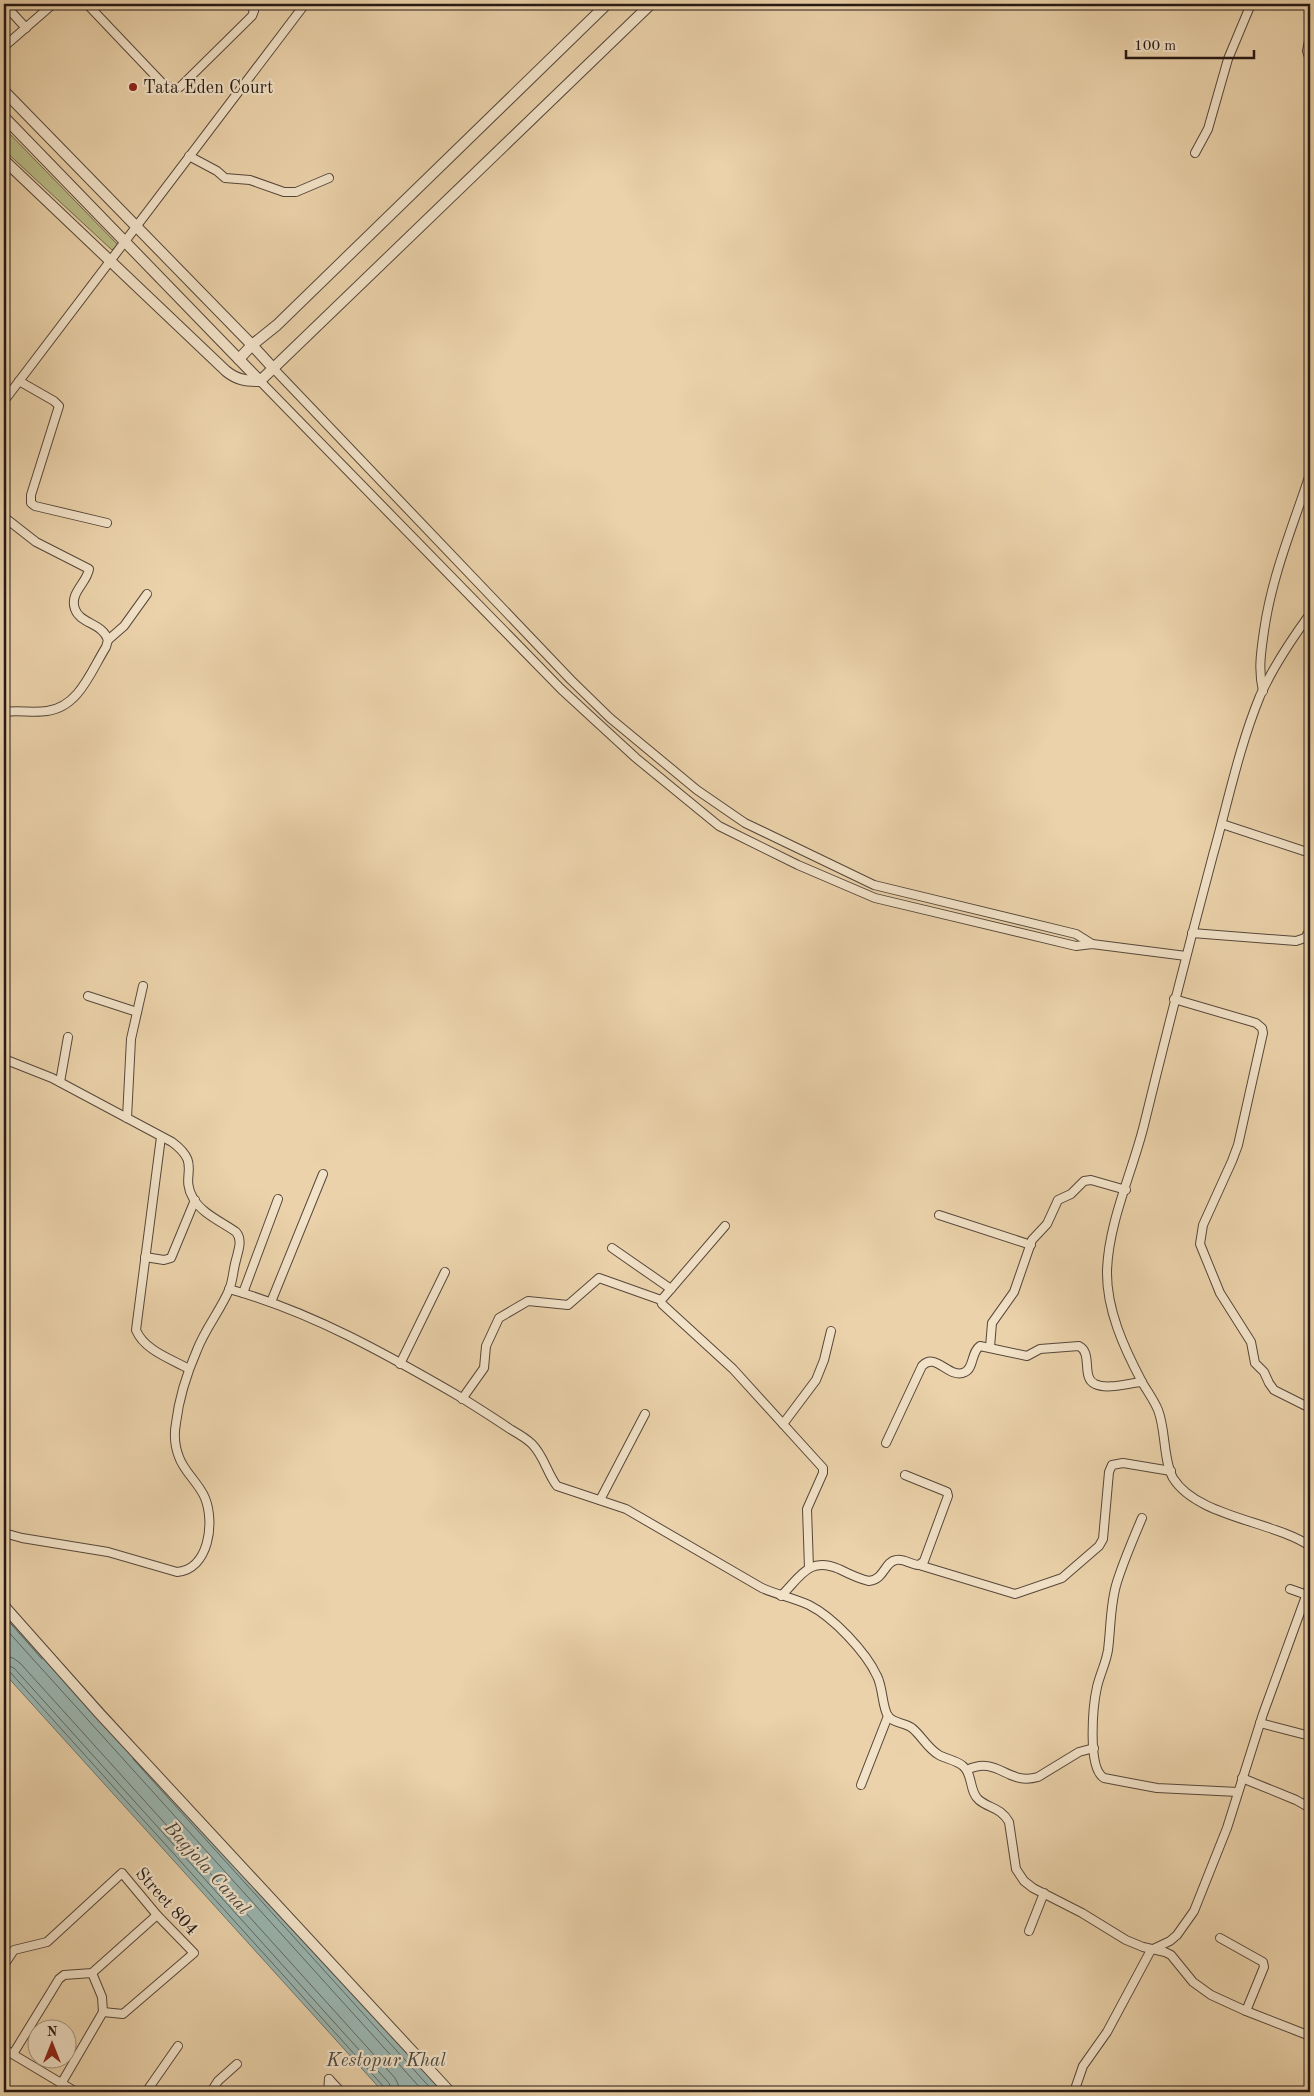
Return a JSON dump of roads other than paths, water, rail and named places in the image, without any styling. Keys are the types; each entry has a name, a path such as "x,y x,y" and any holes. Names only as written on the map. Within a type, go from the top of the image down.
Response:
{"street":[{"path":"4,4 26,28"},
{"path":"6,45 53,4"},
{"path":"87,4 164,85 174,89 180,87 252,16 254,11 250,4"},
{"path":"4,401 305,4"},
{"path":"239,359 252,345 278,325 607,4"},
{"path":"4,160 231,375 244,381 260,381 651,4"},
{"path":"1196,153 1208,129 1228,59 1251,4"},
{"path":"1306,4 1310,5"},
{"path":"1310,36 1307,51 1310,60"},
{"path":"4,91 252,345 577,686 610,718 697,790 746,823 874,885 1076,934 1092,944"},
{"path":"4,117 561,689 636,758 720,826 798,865 875,898 1076,946 1092,944 1186,956"},
{"path":"189,156 217,171 225,178 250,180 284,192 296,192 329,178"},
{"path":"19,381 54,401 59,406 30,495 31,503 35,506 107,523"},
{"path":"1263,691 1260,660 1270,592 1285,541 1308,485 1310,474"},
{"path":"4,517 36,542 89,569 74,596 75,609 78,615 103,630 108,640"},
{"path":"4,712 51,711 61,708 70,702 80,692 106,647 108,640 124,626 147,594"},
{"path":"1310,614 1290,640 1263,691 1242,748 1174,999 1140,1141 1109,1251 1108,1287 1116,1322 1142,1382 1157,1409 1173,1477 1196,1499 1211,1507 1310,1546"},
{"path":"1222,824 1310,853"},
{"path":"1192,933 1296,941 1305,938 1310,930"},
{"path":"127,1118 131,1039 143,986"},
{"path":"88,996 137,1012"},
{"path":"1174,999 1256,1023 1262,1028 1263,1033 1238,1145 1203,1225 1200,1244 1220,1293 1251,1342 1254,1364 1264,1372 1274,1390 1310,1408"},
{"path":"60,1082 68,1037"},
{"path":"4,1059 60,1082 182,1150 188,1158 189,1184 195,1200 203,1209 239,1235 240,1247 229,1289 202,1338 189,1369 175,1425 176,1448 179,1459 199,1486 209,1512 207,1538 203,1553 196,1565 187,1571 177,1572 108,1552 22,1538 4,1533"},
{"path":"161,1137 136,1330 140,1339 148,1346 189,1369"},
{"path":"271,1302 323,1174"},
{"path":"990,1347 992,1323 1014,1292 1032,1240 1047,1224 1058,1200 1072,1194 1084,1181 1096,1181 1126,1190"},
{"path":"243,1293 278,1198"},
{"path":"145,1257 164,1260 171,1258 195,1200"},
{"path":"938,1215 1031,1245"},
{"path":"661,1300 725,1226"},
{"path":"612,1248 671,1289"},
{"path":"400,1364 445,1272"},
{"path":"462,1399 484,1368 486,1346 499,1318 528,1301 568,1305 599,1278 661,1300 662,1304 733,1369 823,1468 823,1473 807,1509 809,1568"},
{"path":"229,1289 271,1302 327,1325 400,1364 462,1399 531,1442 542,1457 551,1478 557,1486 641,1516 720,1564 781,1596 798,1600 819,1612 855,1646 877,1674 882,1686 888,1716 861,1785"},
{"path":"782,1424 816,1380 824,1360 830,1331"},
{"path":"886,1443 922,1366 926,1362 933,1361 956,1373 962,1373 969,1368 977,1348 980,1346 1027,1356 1040,1349 1079,1346 1085,1351 1090,1381 1096,1385 1104,1386 1142,1382"},
{"path":"600,1500 645,1414"},
{"path":"781,1596 809,1568 822,1564 869,1581 880,1577 891,1562 895,1560 919,1565 1015,1594 1062,1578 1099,1546 1103,1539 1109,1472 1112,1465 1123,1463 1171,1471"},
{"path":"905,1475 947,1492 948,1496 924,1561 919,1565"},
{"path":"1142,1518 1121,1570 1113,1597 1107,1653 1095,1700 1094,1748 1097,1770 1099,1775 1104,1778 1163,1789 1238,1792"},
{"path":"1074,2092 1083,2066 1108,2032 1151,1950 1170,1941 1177,1934 1194,1911 1208,1880 1260,1723 1309,1590 1290,1589"},
{"path":"4,1606 99,1713 450,2092"},
{"path":"888,1716 894,1721 912,1728 939,1755 963,1765 967,1770 974,1794 979,1800 996,1808 1005,1815 1009,1822 1016,1868 1024,1881 1082,1913 1115,1935 1151,1950 1171,1955 1202,1990 1246,2011 1310,2036"},
{"path":"1260,1723 1310,1736"},
{"path":"967,1770 976,1766 988,1765 1017,1778 1031,1779 1038,1777 1080,1752 1094,1748"},
{"path":"1242,1778 1309,1807 1310,1792"},
{"name":"Street 804","path":"4,1965 14,1950 47,1942 122,1873 157,1915 194,1953 123,2014 103,2012"},
{"path":"1029,1931 1044,1893"},
{"path":"13,2054 55,1984 64,1975 92,1973 157,1915"},
{"path":"1220,1938 1262,1962 1264,1967 1246,2011"},
{"path":"61,2084 103,2012 102,1997 92,1973"},
{"path":"146,2092 178,2046"},
{"path":"4,2049 76,2092"},
{"path":"211,2092 218,2080 237,2064"},
{"path":"328,2092 329,2078 341,2092"}],"water":[{"name":"Kestopur Khal","path":"4,1599 449,2092 383,2092 4,1673"}],"place":[{"name":"Tata Eden Court","path":"133,87"}],"water label":[{"name":"Bagjola Canal","path":"208,1867"}]}
